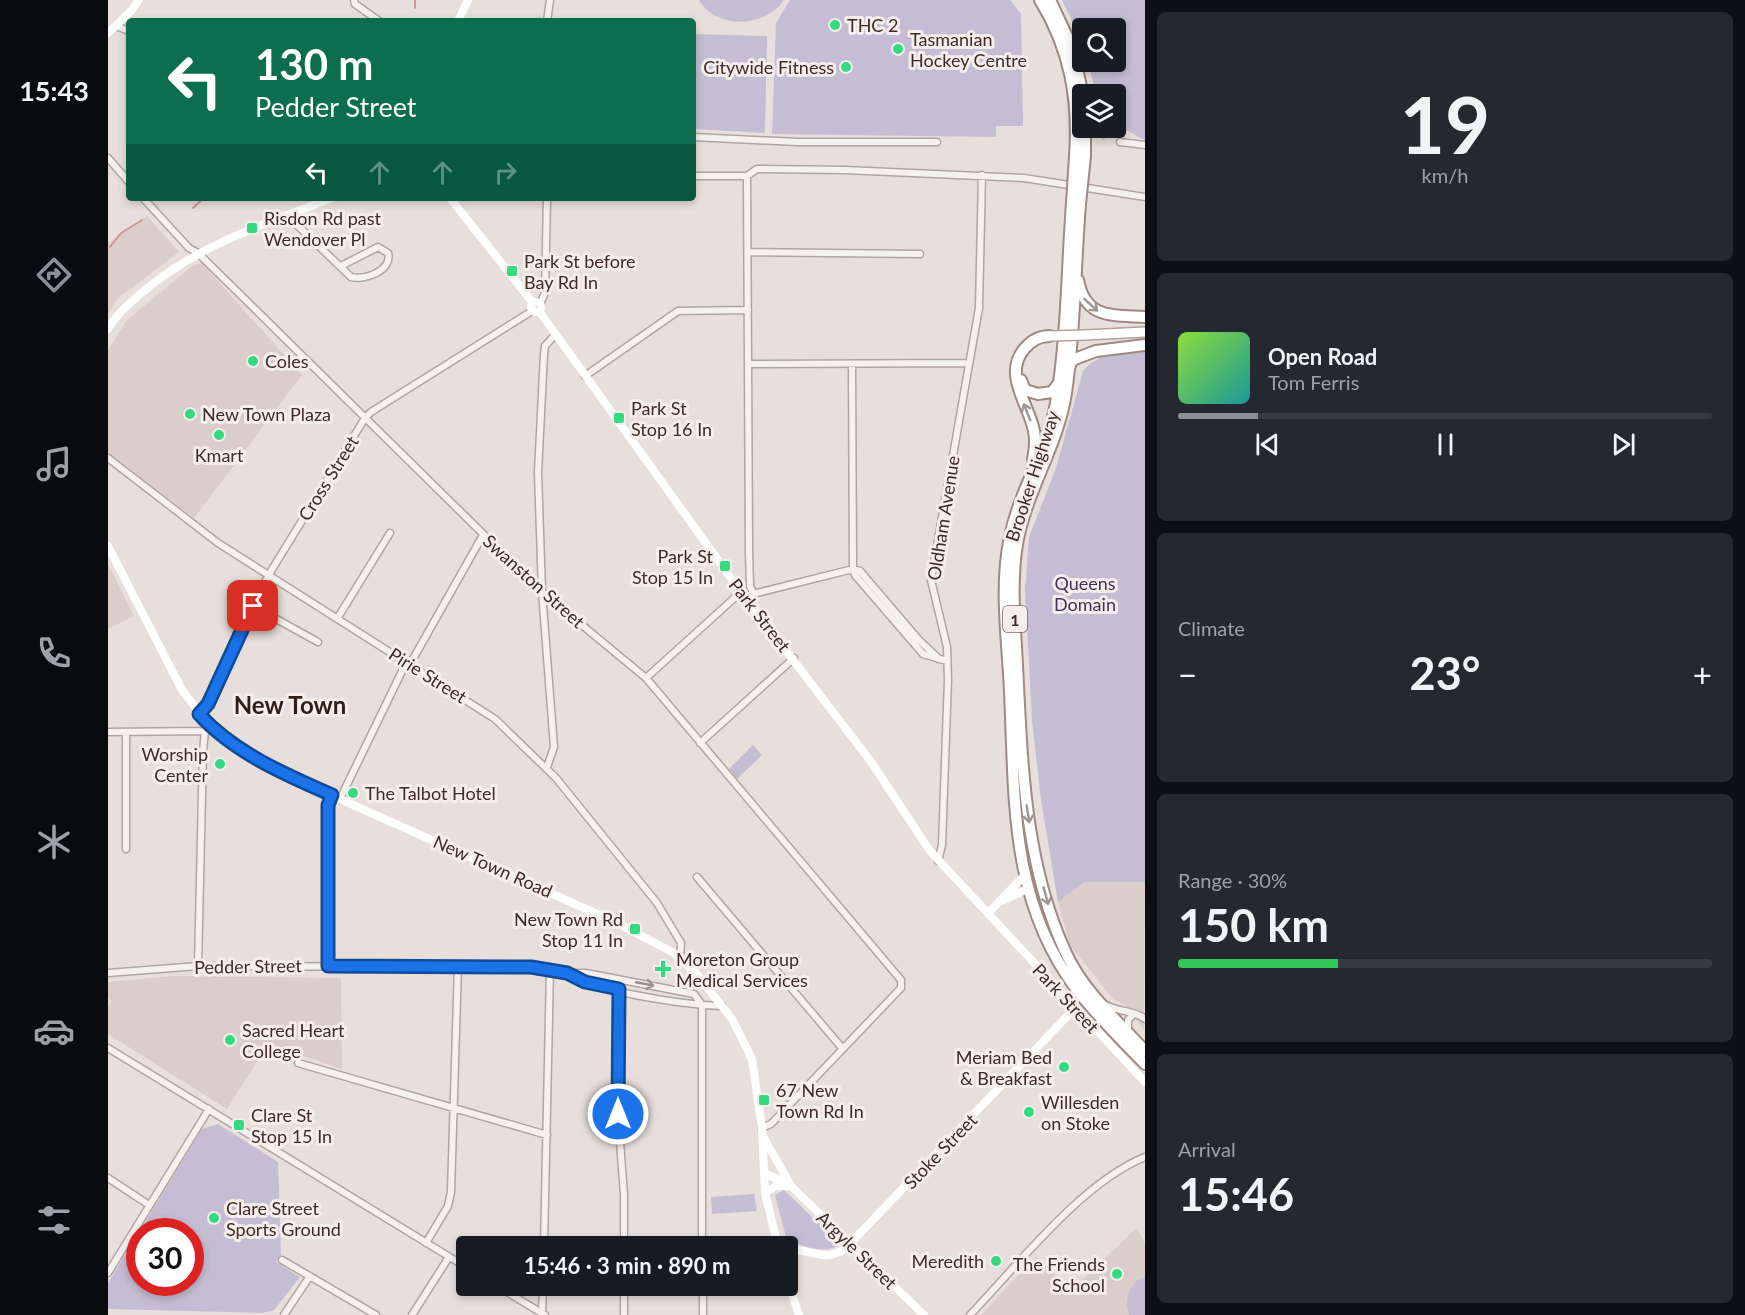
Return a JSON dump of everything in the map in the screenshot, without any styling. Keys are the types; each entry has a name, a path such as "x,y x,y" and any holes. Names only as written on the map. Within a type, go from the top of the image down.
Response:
{"highway":[{"name":"Brooker Highway","path":"1040,0 1054,23 1070,68 1080,156 1058,384 1050,426 1025,488 1010,537 1005,578 1017,827 1027,889 1046,939 1076,988 1145,1064"},
{"path":"1050,0 1069,39 1081,84"},
{"name":"1","path":"1080,156 1083,138"},
{"name":"Brooker Highway","path":"1076,203 1076,252 1067,374 1058,431 1023,519 1015,555 1014,596 1023,780 1032,839 1045,896 1062,945 1085,985 1145,1051"},
{"path":"1076,252 1080,291 1089,306 1106,314 1145,316"},
{"path":"1050,336 1029,350 1022,363 1020,378 1025,390 1038,394 1052,392 1058,384"},
{"path":"1025,488 1035,443 1029,416 1018,387 1016,371 1025,347 1038,338 1050,336"},
{"path":"1067,374 1072,360 1077,357 1096,351 1145,345"},
{"path":"1027,889 1034,877 1032,839"}],"main road":[{"path":"1050,336 1145,332"}],"street":[{"path":"108,33 139,0"},
{"path":"354,0 355,4 376,18"},
{"path":"459,18 468,0"},
{"path":"547,18 550,0"},
{"path":"116,26 126,30"},
{"path":"696,136 797,142 938,142"},
{"path":"1120,142 1145,145"},
{"path":"108,158 126,179"},
{"path":"696,176 747,176 757,170 982,175 1033,178 1145,197"},
{"name":"Oldham Avenue","path":"938,861 942,845 943,660 947,647 931,580 979,308 982,175"},
{"path":"646,678 746,593 750,586 747,176"},
{"name":"Swanston Street","path":"146,201 189,248 198,253 542,592 646,678 903,984 842,1048"},
{"path":"108,328 151,284 198,253 217,242 324,201"},
{"name":"Park Street","path":"452,201 536,307 872,763 938,861 988,912 1074,1009 1145,1082"},
{"path":"536,307 545,292 547,201"},
{"path":"291,214 296,224 351,277 363,278 382,270 389,259 388,253 378,248 341,266"},
{"path":"748,252 920,254"},
{"name":"Cross Street","path":"199,714 208,704 268,576 365,418 370,412 536,307"},
{"path":"585,376 678,311 748,310"},
{"path":"547,767 554,747 542,592 538,472 545,346 555,335"},
{"path":"748,363 969,363"},
{"path":"852,364 853,569"},
{"name":"Pirie Street","path":"108,458 218,543 480,707 547,767 657,903 681,943 680,957"},
{"path":"337,619 390,533"},
{"path":"340,799 408,662 413,659 483,535"},
{"name":"New Town Road","path":"108,546 182,690 208,729 241,750 340,799 571,901 680,957 700,977 723,1006 745,1042 752,1059 763,1132 765,1193 776,1236"},
{"path":"746,593 853,569 860,571 918,639 943,660"},
{"path":"253,606 318,642"},
{"path":"700,743 794,658"},
{"path":"108,732 208,729 203,751 198,966"},
{"path":"126,732 126,849"},
{"path":"328,966 328,805 332,795"},
{"path":"988,912 1024,876"},
{"path":"697,877 842,1048 763,1132"},
{"path":"999,902 1027,889"},
{"path":"1012,896 1024,896 1032,906"},
{"name":"Pedder Street","path":"108,973 198,966 458,966 550,969 567,973 586,973 694,994 702,1005"},
{"path":"426,1243 450,1200 455,1110 458,966"},
{"path":"544,1236 550,969"},
{"name":"Pedder Street","path":"567,973 585,982 702,1005 723,1006"},
{"path":"619,989 618,1114 624,1180 624,1236"},
{"path":"1100,1002 1121,1012 1145,1019"},
{"path":"702,1005 702,1236"},
{"name":"Stoke Street","path":"849,1246 1074,1009"},
{"path":"1128,1032 1128,1020 1134,1014"},
{"path":"108,1048 456,1261"},
{"path":"298,1063 547,1135"},
{"path":"108,1273 209,1109"},
{"name":"Argyle Street","path":"763,1132 774,1160 791,1186 849,1246 924,1315"},
{"path":"970,1315 1077,1204 1115,1172 1145,1157"},
{"name":"Argyle Street","path":"764,1173 791,1186"},
{"path":"108,1178 149,1205"},
{"path":"765,1193 776,1186 791,1186"},
{"path":"798,1252 824,1256 849,1246"},
{"path":"412,1315 449,1257"},
{"path":"282,1260 376,1315"},
{"path":"284,1315 310,1276"},
{"path":"514,1296 544,1314"},
{"path":"543,1296 544,1314"},
{"path":"624,1296 624,1315"},
{"path":"703,1296 703,1315"},
{"path":"793,1296 799,1315"}],"shaded area":[{"path":"147,216 179,252 117,299 108,314 108,243"},
{"name":"New Town Plaza","path":"202,263 302,375 194,518 108,453 108,350 127,320 193,265"},
{"path":"108,564 134,616 108,629"},
{"path":"1085,882 1145,882 1144,1030 1124,1004 1114,1000 1070,945 1058,902"},
{"name":"Sacred Heart College","path":"174,976 341,978 342,1069 297,1054 293,1060 266,1047 227,1109 108,1034 108,1007 112,1001 108,998 108,982"},
{"name":"The Friends School","path":"1136,1228 1145,1243 1145,1315 981,1315 1036,1256 1071,1291"}],"green space":[{"path":"699,0 784,0 766,16 742,22 717,17"},
{"name":"Tasmanian Hockey Centre","path":"790,0 1010,0 1021,14 1023,126 996,126 996,137 772,134 776,23"},
{"path":"1062,0 1145,0 1145,140 1126,130 1126,84 1094,84 1090,72 1126,72 1126,18 1072,18 1072,20"},
{"path":"696,34 767,36 765,133 696,129"},
{"name":"Queens Domain","path":"1145,350 1145,882 1085,882 1058,902 1041,800 1032,720 1025,590 1029,537 1056,468 1083,371 1103,357"},
{"path":"753,745 762,755 737,779 729,769"},
{"name":"Clare Street Sports Ground","path":"218,1124 278,1162 281,1255 276,1262 300,1277 274,1310 262,1313 108,1309 108,1283 126,1254 126,1296 204,1296 204,1218 148,1218 202,1129"},
{"path":"784,1190 840,1244 829,1249 813,1248 798,1244 798,1236 786,1236 775,1195"},
{"path":"754,1194 757,1211 712,1214 711,1197"},
{"path":"1145,1278 1145,1315 1129,1315 1127,1300 1129,1292 1138,1279"}],"waterway":[{"path":"415,0 415,8"},
{"path":"193,208 201,201"},
{"path":"110,247 121,233 142,220"}],"place":[{"name":"THC 2","path":"835,25"},
{"name":"Tasmanian Hockey Centre","path":"898,49"},
{"name":"Citywide Fitness","path":"846,67"},
{"name":"Risdon Rd past Wendover Pl","path":"252,228"},
{"name":"Park St before Bay Rd In","path":"512,271"},
{"name":"Coles","path":"253,361"},
{"name":"New Town Plaza","path":"190,414"},
{"name":"Park St Stop 16 In","path":"619,418"},
{"name":"Kmart","path":"219,435"},
{"name":"Park St Stop 15 In","path":"725,566"},
{"name":"Worship Center","path":"220,764"},
{"name":"The Talbot Hotel","path":"353,793"},
{"name":"New Town Rd Stop 11 In","path":"635,929"},
{"name":"Moreton Group Medical Services","path":"663,969"},
{"name":"Sacred Heart College","path":"230,1040"},
{"name":"Meriam Bed & Breakfast","path":"1064,1067"},
{"name":"67 New Town Rd In","path":"764,1100"},
{"name":"Willesden on Stoke","path":"1029,1112"},
{"name":"Clare St Stop 15 In","path":"239,1125"},
{"name":"Clare Street Sports Ground","path":"214,1218"},
{"name":"Meredith","path":"996,1261"},
{"name":"The Friends School","path":"1117,1274"}],"district":[{"name":"New Town","path":"290,704"}],"route":[{"path":"253,606 208,704 199,714 210,726 241,750 332,795 328,805 328,966 531,967 567,973 585,982 619,989 618,1114"}]}
